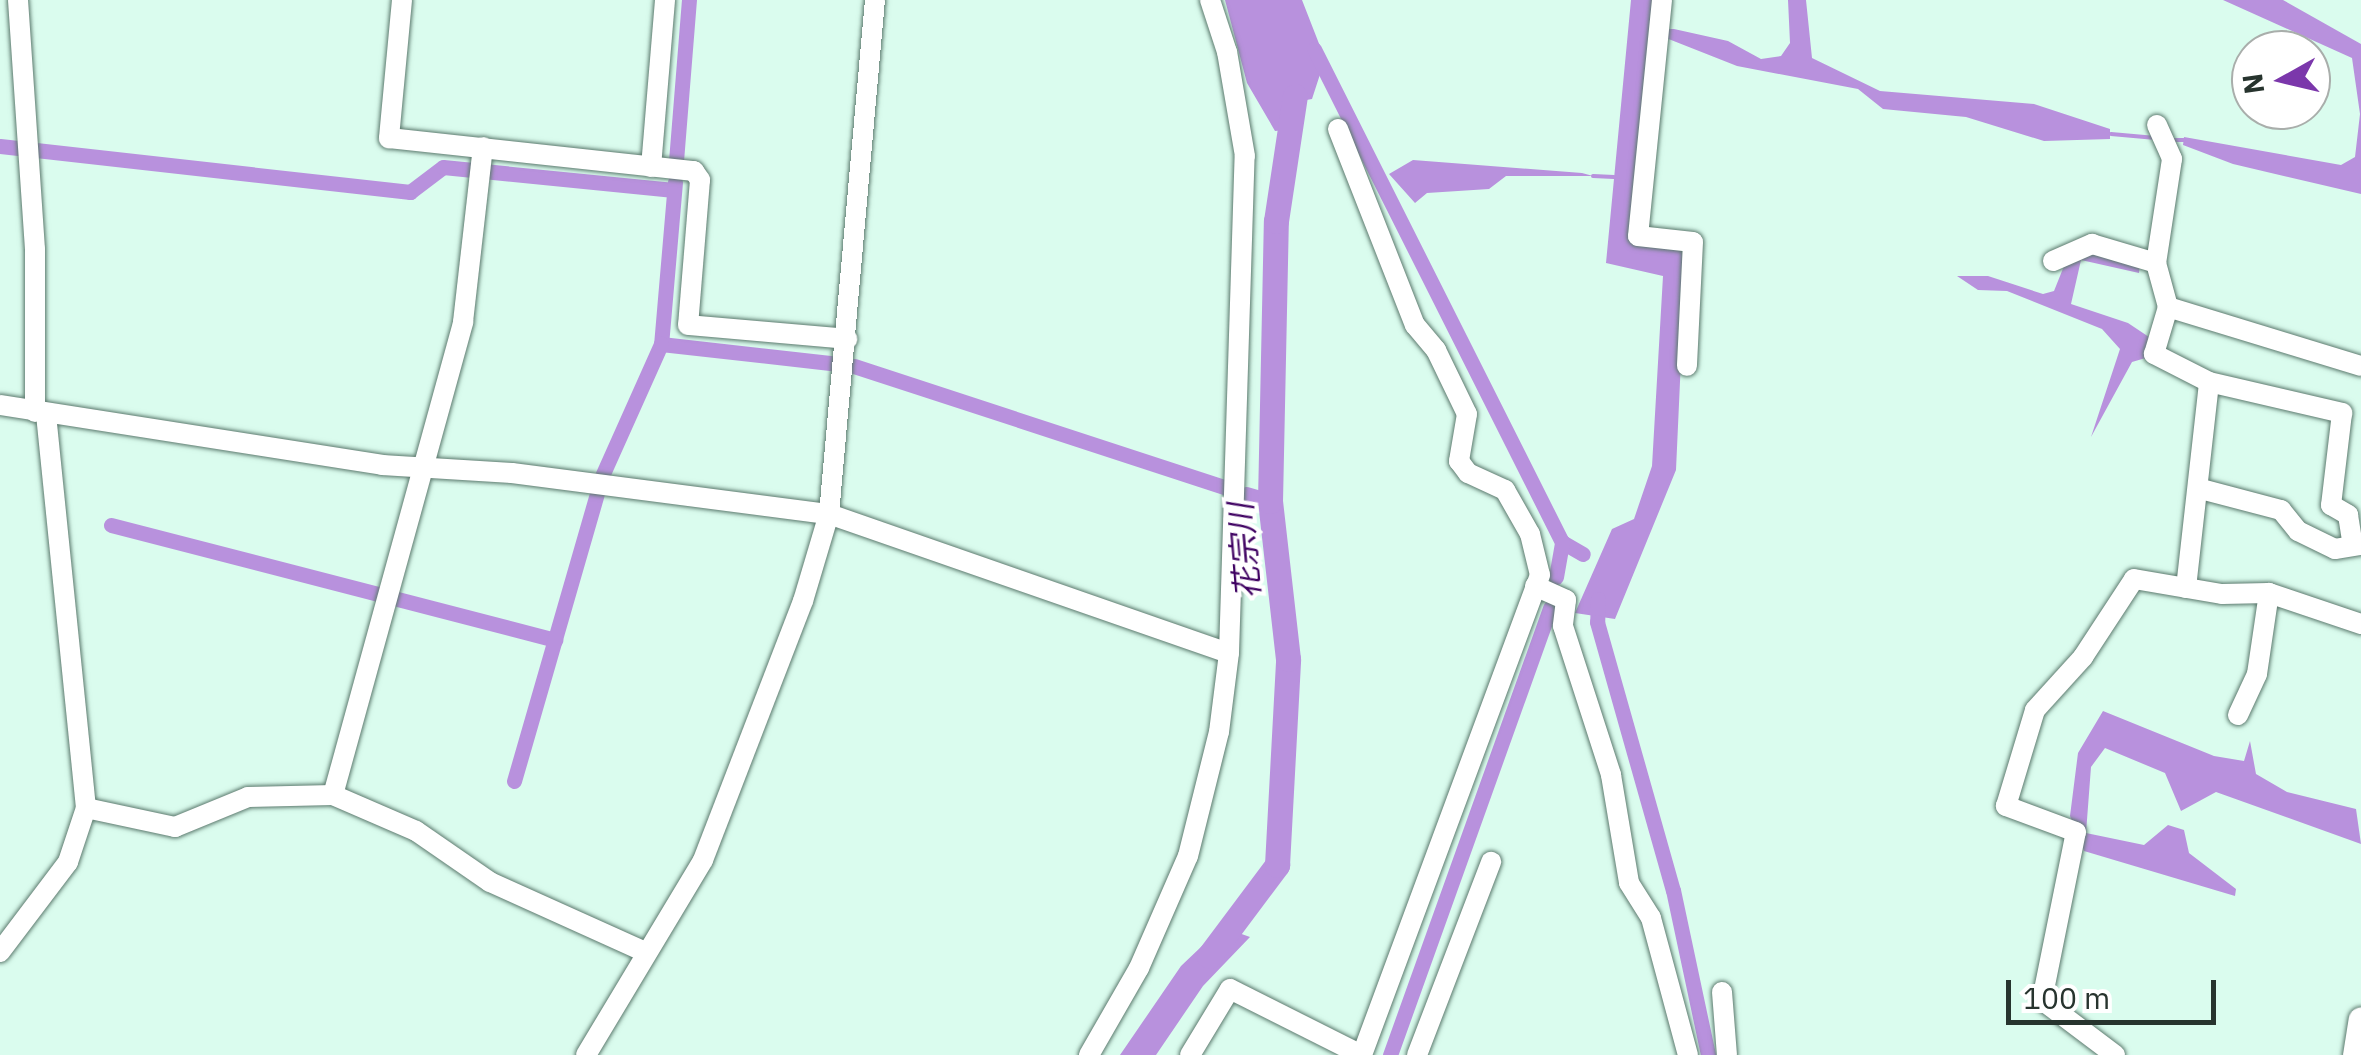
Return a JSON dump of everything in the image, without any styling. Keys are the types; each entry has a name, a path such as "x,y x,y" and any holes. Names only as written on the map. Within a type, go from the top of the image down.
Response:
{"main road":[{"path":"2355,1055 2361,1019"}],"street":[{"path":"0,952 68,862 86,808 40,414 35,250 18,0"},
{"path":"402,0 389,138 694,171 700,180 688,325 847,339"},
{"path":"651,167 665,0"},
{"path":"588,1054 703,860 803,601 829,514 875,0"},
{"path":"1089,1055 1139,968 1188,856 1219,732 1229,653 1245,156 1227,52 1210,0"},
{"path":"1662,0 1638,236 1693,242 1687,366"},
{"path":"2157,124 2172,175 2156,263 2168,306 2154,354 2209,382 2342,413 2331,506 2348,515 2357,545 2335,549 2298,531 2282,510 2201,489"},
{"path":"1190,1055 1230,989 1361,1055 1535,586 1538,558 1517,507 1505,490 1468,473 1459,461 1467,414 1436,350 1415,325 1338,129"},
{"path":"333,796 428,467 470,288 483,147"},
{"path":"2053,261 2092,244 2156,263"},
{"path":"2168,306 2361,366"},
{"path":"2186,588 2201,489 2209,382"},
{"path":"0,405 40,414 428,467 829,514 1229,653"},
{"path":"2115,1055 2042,1000 2076,832 2006,806 2035,710 2084,657 2119,593 2140,578 2186,588 2269,593 2361,624"},
{"path":"1535,586 1566,600 1563,626 1611,775 1629,883 1652,918 1688,1055"},
{"path":"2238,714 2257,674 2269,593"},
{"path":"86,808 174,827 248,796 333,796 416,831 490,882 645,952"},
{"path":"1418,1055 1491,862"},
{"path":"1722,992 1727,1055"}],"shaded area":[{"path":"1225,0 1302,0 1325,59 1312,99 1301,101 1297,129 1275,131 1247,83"},
{"path":"1631,0 1653,0 1629,240 1686,250 1676,470 1615,619 1575,613 1612,529 1634,519 1652,466 1663,276 1606,263"},
{"path":"1788,0 1806,0 1812,58 1880,91 2034,104 2110,129 2110,139 2044,141 1966,117 1883,109 1858,89 1737,66 1666,38 1667,29 1674,29 1728,41 1761,59 1781,56 1790,43"},
{"path":"2223,0 2283,0 2361,44 2361,194 2233,164 2183,145 2184,137 2341,165 2355,157 2360,114 2352,58 2331,49 2331,30 2290,30"},
{"path":"1413,160 1593,176 1506,176 1489,189 1427,193 1415,203 1389,174"},
{"path":"2092,250 2140,264 2139,273 2081,260 2071,304 2128,323 2152,339 2149,357 2132,362 2091,437 2120,349 2102,329 2007,291 1978,290 1957,276 1988,276 2043,294 2054,291 2064,266"},
{"path":"2103,711 2214,756 2244,761 2250,741 2256,774 2287,792 2356,809 2361,844 2216,792 2181,811 2165,773 2105,748 2091,767 2086,833 2144,845 2168,825 2184,830 2189,853 2236,889 2235,896 2084,851 2070,816 2078,753"},
{"path":"1222,927 1250,937 1203,986 1156,1055 1120,1055 1181,966"}],"waterway":[{"path":"676,161 689,0"},
{"path":"1314,49 1562,542 1583,554"},
{"name":"花宗川","path":"1209,956 1277,865 1288,659 1270,501 1276,221 1295,96"},
{"path":"2111,134 2156,138"},
{"path":"2171,140 2184,140"},
{"path":"0,146 410,192 443,167 674,190"},
{"path":"1593,176 1614,177"},
{"path":"675,182 661,344 839,364"},
{"path":"602,476 661,344"},
{"path":"854,366 1227,488"},
{"path":"514,781 597,494"},
{"path":"1246,494 1270,501"},
{"path":"111,525 555,640"},
{"path":"1556,577 1562,542"},
{"path":"1598,599 1597,622 1673,890 1708,1055"},
{"path":"1390,1055 1550,608"}]}
